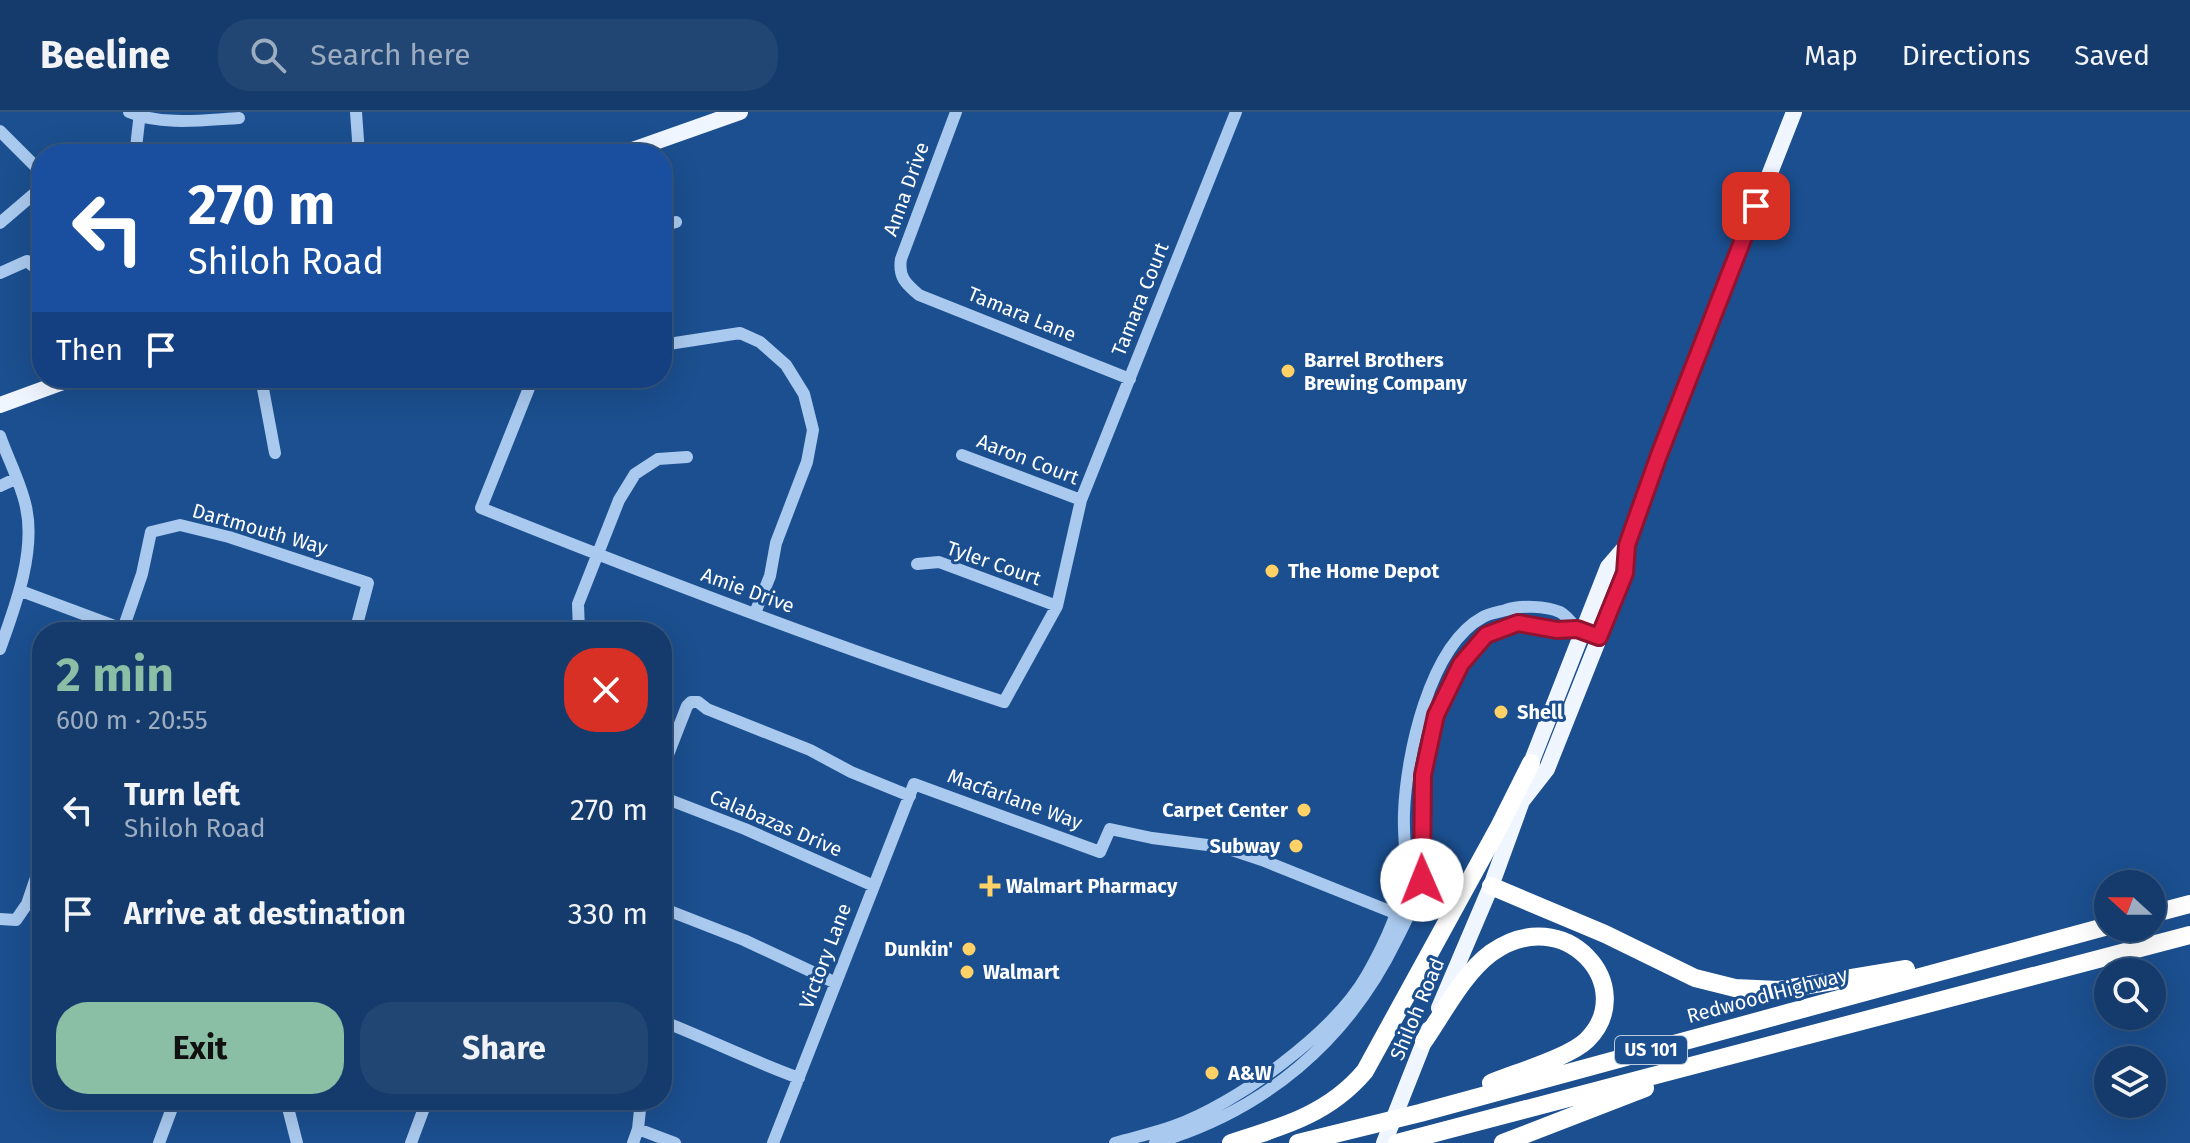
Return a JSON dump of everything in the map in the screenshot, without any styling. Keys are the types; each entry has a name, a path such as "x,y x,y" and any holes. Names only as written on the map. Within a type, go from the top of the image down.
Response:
{"highway":[{"path":"1231,1143 1296,1123 1321,1110 1344,1094 1365,1071 1531,763"},
{"path":"1491,886 1605,934 1695,978 1735,988 1778,990 2003,953"},
{"path":"2166,910 2190,904"},
{"name":"Redwood Highway","path":"1298,1143 1420,1113 2094,930"},
{"name":"US 101","path":"1397,1143 2190,935"},
{"path":"1420,1113 1577,1048 1596,1028 1601,1015 1600,980 1587,956 1567,942 1540,936 1512,942 1492,953 1473,971 1424,1041"},
{"path":"1503,1143 1730,1055"}],"main road":[{"path":"649,144 740,112"},
{"name":"Shiloh Road","path":"1522,801 1547,769 1608,567 1627,545 1659,455 1794,112"},
{"path":"0,405 47,388"},
{"name":"Shiloh Road","path":"1384,1143 1491,886 1522,801 1531,763 1587,632"}],"street":[{"path":"356,112 358,144"},
{"name":"Anna Drive","path":"903,281 901,259 956,112"},
{"name":"Tamara Court","path":"1004,702 1057,606 1081,500 1236,112"},
{"path":"138,144 136,113 188,121 239,118"},
{"path":"0,131 32,163"},
{"path":"0,223 32,196"},
{"path":"672,223 676,222"},
{"path":"0,273 27,261 32,265"},
{"name":"Tamara Lane","path":"903,281 919,295 1130,379"},
{"path":"672,343 740,333 760,342 786,365 804,394 813,430 807,462 776,543 770,576 755,613"},
{"path":"263,388 275,453"},
{"name":"Amie Drive","path":"529,388 481,508 597,555 891,665 1004,702"},
{"path":"0,436 26,507 28,535 21,591 0,649"},
{"name":"Aaron Court","path":"962,455 1081,500"},
{"path":"579,622 578,604 619,500 635,474 658,459 687,457"},
{"path":"0,486 15,479"},
{"name":"Dartmouth Way","path":"128,622 151,532 180,525 229,537 368,583 358,622"},
{"name":"Tyler Court","path":"917,564 939,562 1057,606"},
{"path":"21,591 102,622"},
{"path":"1155,1143 1208,1125 1276,1086 1314,1055 1347,1020 1381,971 1401,916 1404,812 1411,748 1425,697 1450,647 1482,617 1516,607 1554,610 1587,632"},
{"path":"1115,1143 1175,1126 1269,1074 1297,1052 1340,1009 1366,977 1422,880 1423,775 1436,715 1461,664 1486,635 1518,623 1587,632"},
{"path":"672,744 687,706 698,702 707,709 810,750 851,772 912,790"},
{"path":"1411,748 1416,764 1412,808 1421,822"},
{"name":"Macfarlane Way","path":"912,790 1100,852 1110,829 1223,847 1401,916"},
{"name":"Victory Lane","path":"773,1143 912,790"},
{"name":"Calabazas Drive","path":"672,801 745,829 874,886"},
{"path":"0,919 16,920 32,889"},
{"path":"672,912 744,940 836,983"},
{"path":"672,1025 754,1062 799,1078"},
{"path":"159,1143 172,1110"},
{"path":"289,1110 297,1143"},
{"path":"411,1143 423,1110"},
{"path":"633,1143 640,1110"},
{"path":"638,1129 675,1143"}],"place":[{"name":"Barrel Brothers Brewing Company","path":"1288,371"},
{"name":"The Home Depot","path":"1272,571"},
{"name":"Shell","path":"1501,712"},
{"name":"Carpet Center","path":"1304,810"},
{"name":"Subway","path":"1296,846"},
{"name":"Walmart Pharmacy","path":"990,886"},
{"name":"Dunkin'","path":"969,949"},
{"name":"Walmart","path":"967,972"},
{"name":"A&W","path":"1212,1073"}],"route":[{"path":"1422,880 1423,775 1436,715 1461,664 1486,635 1518,623 1557,630 1577,629 1599,637 1625,573 1627,545 1659,455 1756,206"}]}
